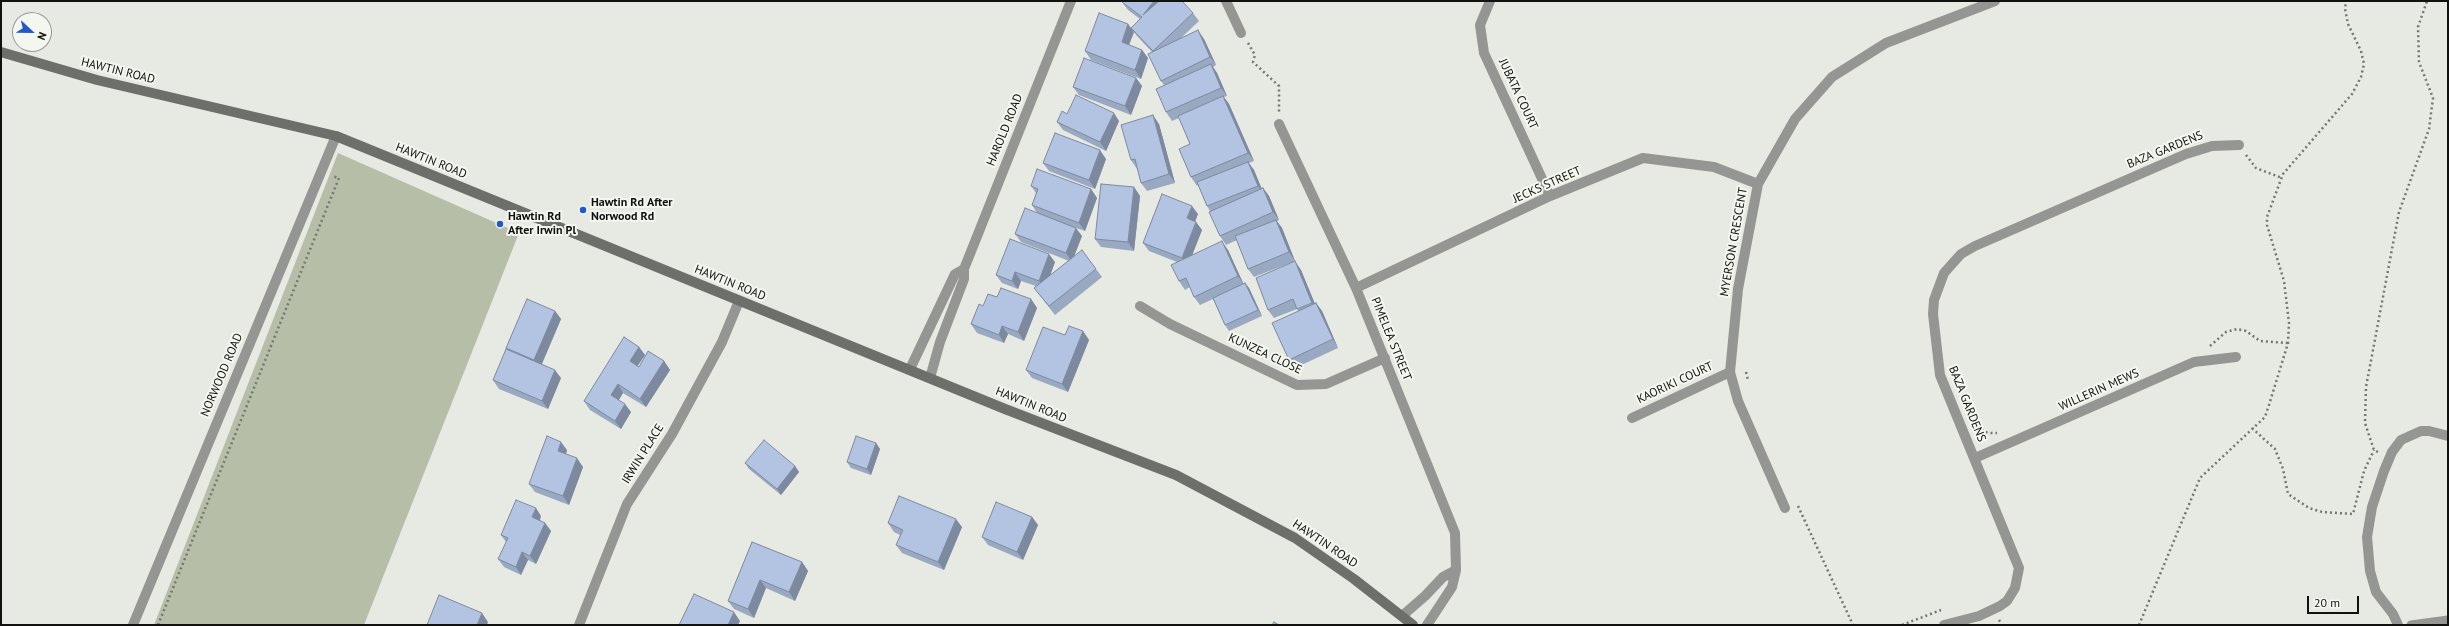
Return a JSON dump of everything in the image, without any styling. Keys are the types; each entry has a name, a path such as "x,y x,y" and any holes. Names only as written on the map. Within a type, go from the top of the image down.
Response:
{"main road":[{"name":"HAWTIN ROAD","path":"1,52 97,80 336,136 739,301 1176,475 1295,538 1413,625"}],"street":[{"name":"HAROLD ROAD","path":"930,378 940,342 964,279 964,269 1071,1"},
{"path":"1226,1 1241,33"},
{"name":"JUBATA COURT","path":"1490,1 1480,25 1484,53 1550,196"},
{"name":"MYERSON CRESCENT","path":"1785,508 1738,400 1730,372 1738,289 1758,184 1795,120 1832,77 1886,43 1995,1"},
{"name":"PIMELEA STREET","path":"1279,124 1356,288 1455,533 1456,570 1452,587 1427,625"},
{"name":"NORWOOD ROAD","path":"132,625 336,136"},
{"name":"BAZA GARDENS","path":"1944,625 1979,616 2000,606 2012,595 2018,575 2018,562 1944,388 1937,362 1934,300 1938,285 1951,262 1975,246 2186,154 2212,146 2239,145"},
{"name":"JECKS STREET","path":"1356,288 1550,196 1643,158 1714,167 1758,184"},
{"name":"HAROLD ROAD","path":"910,369 955,274 964,269"},
{"name":"IRWIN PLACE","path":"579,625 628,504 686,408 722,342 739,301"},
{"name":"KUNZEA CLOSE","path":"1140,306 1170,324 1297,385 1326,384 1384,358"},
{"name":"WILLERIN MEWS","path":"1975,458 2194,362 2236,357"},
{"name":"KAORIKI COURT","path":"1632,418 1730,372"},
{"path":"2398,625 2393,614 2376,592 2370,571 2367,537 2372,507 2386,464 2400,440 2421,431 2429,431 2448,436"},
{"path":"1402,616 1425,596 1443,577 1456,570"}],"lane":[{"path":"2411,625 2448,620"}],"path":[{"path":"2139,625 2200,478 2265,417 2288,343 2289,323 2284,281 2267,225 2267,217 2282,178 2352,94 2361,77 2364,64 2361,51 2348,24 2345,9 2346,1"},
{"path":"2252,428 2275,449 2283,469 2288,494 2309,508 2322,512 2353,514 2364,471 2374,450 2365,423 2366,387 2399,212 2428,129 2433,98 2419,62 2418,27 2427,1"},
{"path":"1241,33 1255,55 1253,62 1279,86 1279,124"},
{"path":"2239,145 2256,168 2282,178"},
{"path":"158,625 339,178 321,172"}],"green space":[{"path":"338,153 519,233 364,625 154,625"}],"building":[{"path":"1122,1 1154,1 1143,15 1159,1 1182,1 1193,13 1153,51 1131,28 1142,17"},
{"path":"1099,13 1128,24 1122,42 1142,50 1135,70 1085,51"},
{"path":"1198,30 1210,57 1161,81 1148,54"},
{"path":"1084,58 1136,78 1125,106 1073,87"},
{"path":"1211,64 1221,88 1166,112 1156,89"},
{"path":"1076,95 1114,113 1100,142 1057,122 1062,111 1067,114"},
{"path":"1223,96 1248,153 1191,177 1179,149 1190,144 1178,116"},
{"path":"1153,115 1169,174 1141,183 1135,159 1131,160 1121,125"},
{"path":"1055,133 1100,150 1089,180 1043,163"},
{"path":"1248,162 1258,186 1207,206 1197,182"},
{"path":"1037,169 1091,189 1079,223 1032,205 1038,189 1031,186"},
{"path":"1101,184 1134,187 1128,242 1095,239"},
{"path":"1263,188 1273,212 1220,236 1209,212"},
{"path":"1162,194 1192,206 1187,218 1196,222 1182,258 1143,243"},
{"path":"1025,208 1076,228 1066,253 1015,234"},
{"path":"1276,220 1289,252 1248,269 1235,236"},
{"path":"1010,239 1049,254 1039,281 1015,272 1012,281 996,275"},
{"path":"1222,241 1238,276 1194,297 1186,278 1179,281 1171,265"},
{"path":"1082,250 1096,269 1049,306 1034,288"},
{"path":"1295,261 1312,303 1297,309 1293,299 1268,310 1256,278"},
{"path":"1245,283 1258,310 1225,325 1213,298"},
{"path":"1001,288 1031,299 1018,332 1002,326 999,335 971,324 979,304 983,306 988,294 997,297"},
{"path":"527,299 555,311 534,360 506,348"},
{"path":"1316,303 1333,339 1289,360 1272,323"},
{"path":"1069,326 1083,331 1062,384 1026,370 1043,327 1065,335"},
{"path":"624,337 639,347 630,361 639,367 648,351 664,361 640,399 618,384 611,395 625,404 615,421 584,401"},
{"path":"506,349 555,370 542,401 493,380"},
{"path":"547,436 561,442 558,451 577,458 563,496 529,484"},
{"path":"856,436 876,443 867,469 847,462"},
{"path":"764,440 795,466 777,489 745,463"},
{"path":"899,496 956,519 938,562 896,545 903,530 888,523"},
{"path":"516,500 536,508 532,517 545,523 530,556 522,552 516,567 498,559 508,538 501,535"},
{"path":"996,502 1032,517 1017,552 982,537"},
{"path":"752,542 802,562 789,592 760,580 748,609 728,601"},
{"path":"694,594 734,612 728,625 679,625"},
{"path":"439,595 482,613 477,625 427,625"},
{"path":"1274,622 1279,625 1272,625"}],"place":[{"name":"Hawtin Rd After Norwood Rd","path":"583,210"},
{"name":"Hawtin Rd After Irwin Pl","path":"500,224"}]}
